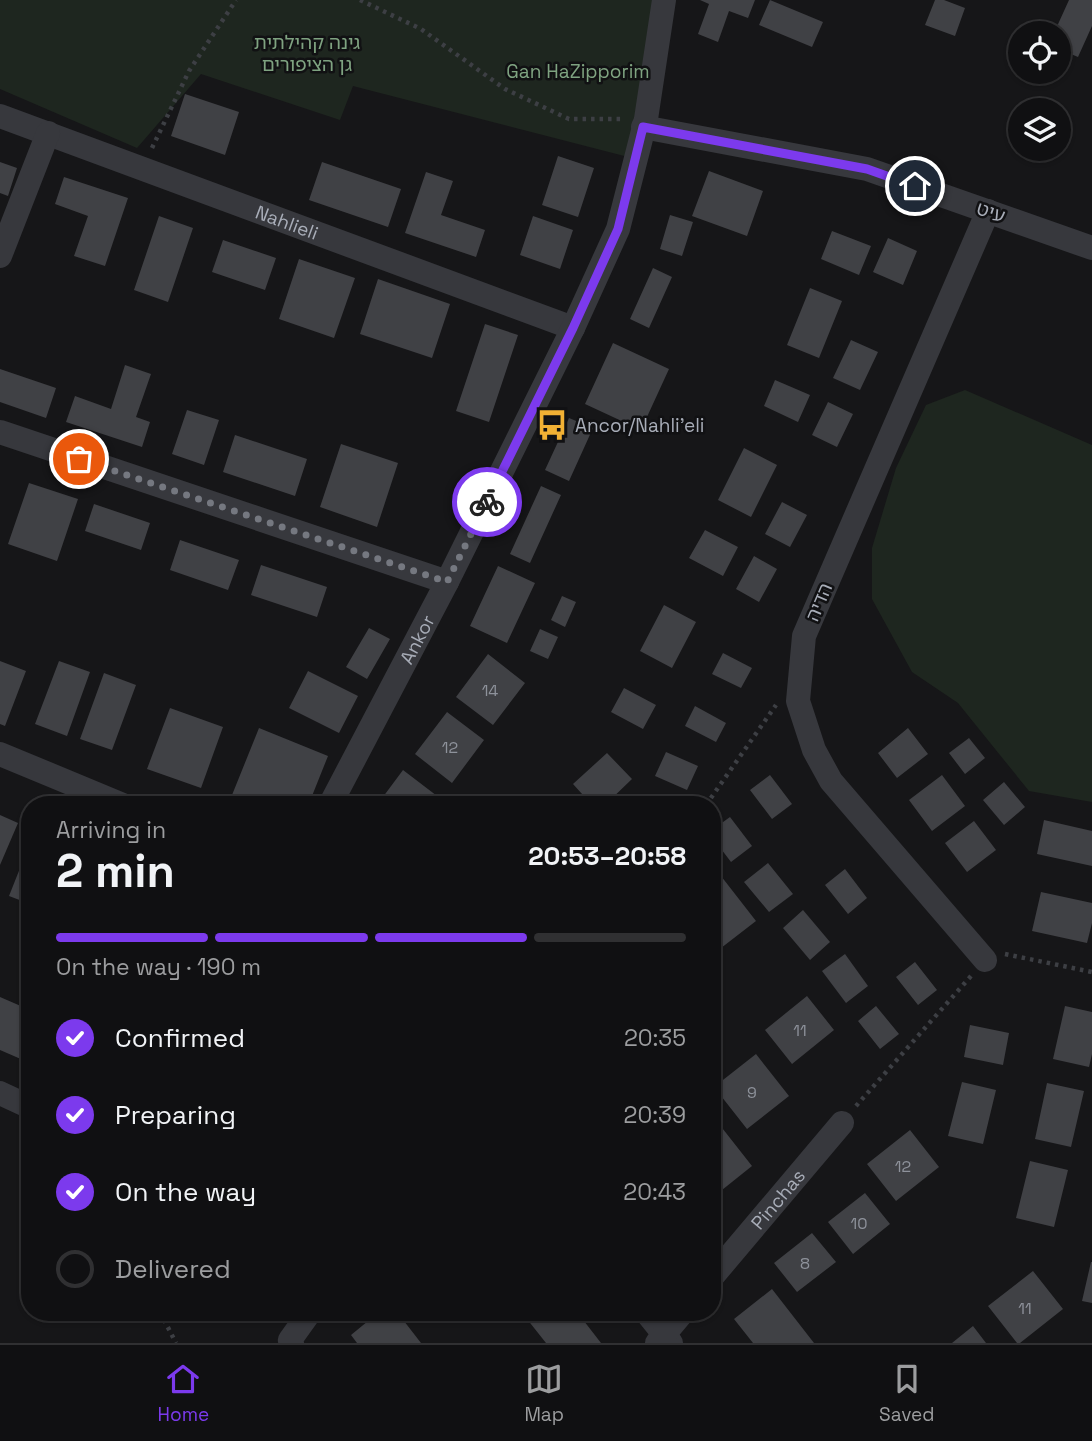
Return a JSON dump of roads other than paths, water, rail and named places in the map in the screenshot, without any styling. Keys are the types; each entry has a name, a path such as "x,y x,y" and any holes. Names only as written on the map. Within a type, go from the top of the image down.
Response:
{"street":[{"name":"Ankor","path":"335,796 447,582 573,328 618,229 644,123 664,0"},
{"name":"Nahlieli","path":"0,116 573,328"},
{"name":"עיט","path":"644,123 867,169 1092,247"},
{"path":"0,256 48,133"},
{"name":"הדיה","path":"985,960 831,781 814,750 798,701 804,636 988,211"},
{"path":"0,432 447,582"},
{"path":"0,754 101,796"},
{"path":"0,1093 21,1103"},
{"name":"Pinchas","path":"721,1266 842,1123"},
{"path":"292,1343 290,1339 303,1321"},
{"path":"652,1321 664,1340 677,1321"}],"place":[{"name":"Ancor/Nahli'eli","path":"552,425"}],"park label":[{"name":"גינה קהילתית גן הציפורים","path":"307,53"},
{"name":"Gan HaZipporim","path":"578,71"}]}
